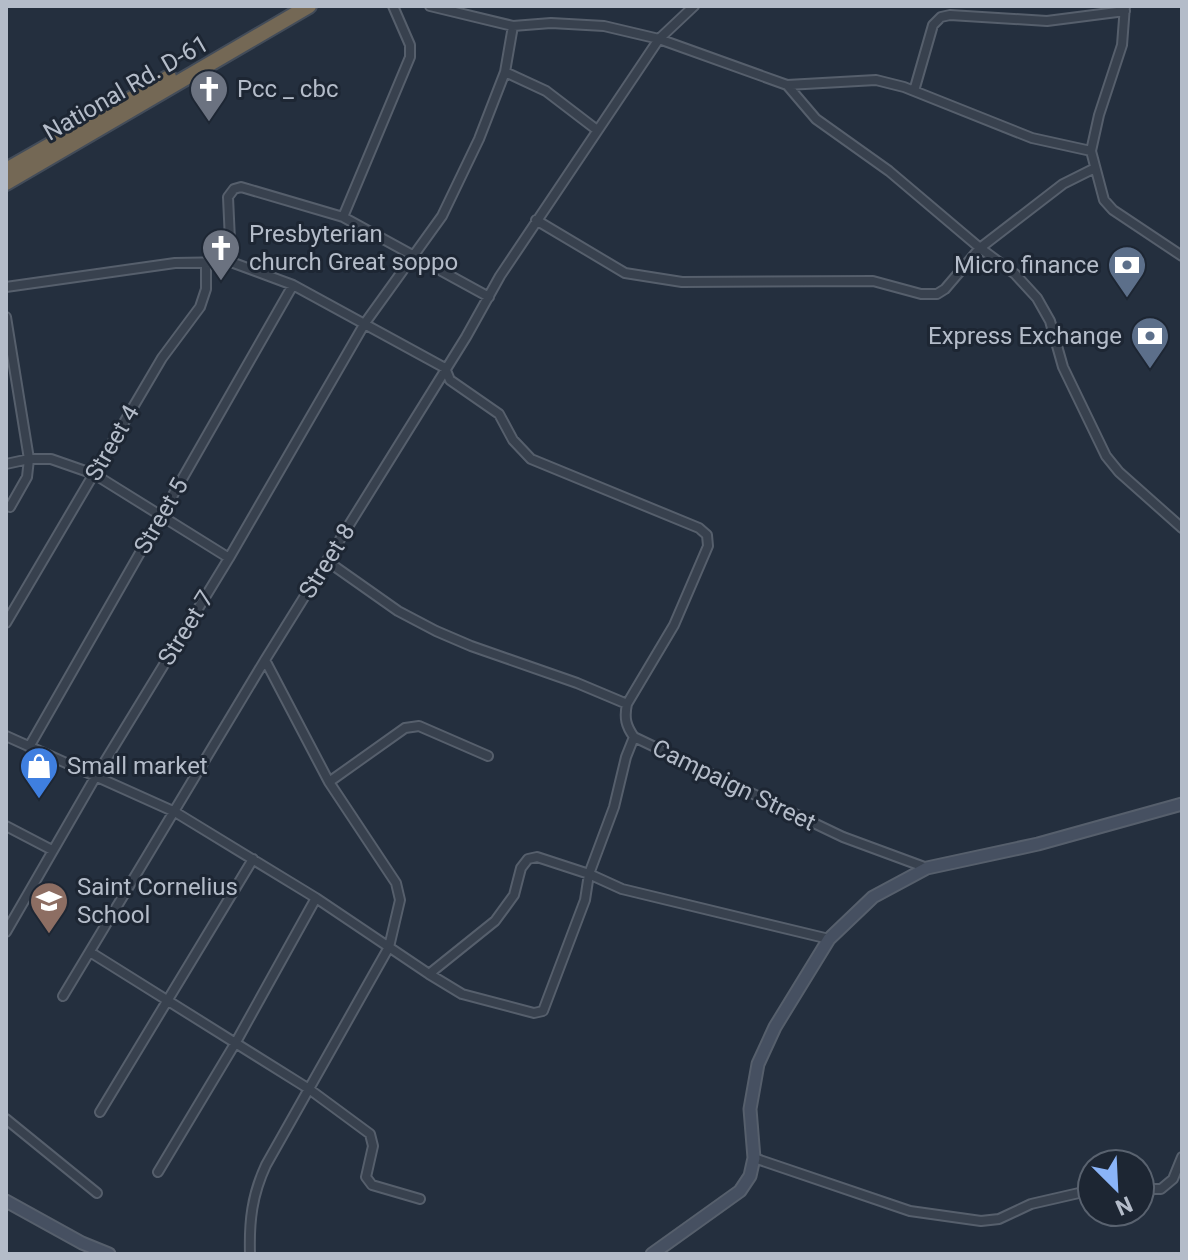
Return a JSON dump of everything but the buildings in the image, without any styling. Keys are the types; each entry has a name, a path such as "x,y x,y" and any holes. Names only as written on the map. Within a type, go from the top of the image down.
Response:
{"highway":[{"name":"National Rd. D-61","path":"6,170 290,6"},
{"name":"National Rd. D-61","path":"6,183 309,6"}],"street":[{"path":"343,217 410,57 410,45 393,6"},
{"path":"430,6 513,26 551,23 604,26 659,39 787,85 876,80 914,91 1032,138 1091,151"},
{"name":"Street 8","path":"63,996 500,276 659,39 694,6"},
{"path":"914,91 933,25 941,17 1047,21 1125,8 1122,45 1099,115 1091,151 1104,200 1113,210 1182,256"},
{"name":"Street 7","path":"6,932 365,323 415,255 448,203 479,139 505,72 513,26"},
{"path":"505,72 546,91 597,130"},
{"path":"787,85 816,119 889,171 1015,274 1037,298 1050,321 1063,367 1106,456 1119,472 1182,528"},
{"path":"536,220 625,273 682,282 873,281 921,294 937,294 945,289 980,248 1063,184 1095,168"},
{"path":"231,262 228,197 234,189 241,187 343,217 489,297"},
{"name":"Street 4","path":"6,623 162,358 200,307 206,289 206,262"},
{"path":"6,287 150,266 231,262 293,285 445,368 450,380 499,414 513,440 531,459 699,528 707,535 708,546 674,625 627,704 436,631 398,611 327,561"},
{"name":"Street 5","path":"29,747 293,285"},
{"path":"6,317 29,459 27,477 10,507"},
{"path":"6,464 29,459 51,459 94,474 229,558"},
{"path":"250,1254 249,1223 255,1189 389,947 400,900 396,883 329,782 265,660"},
{"name":"Campaign Street","path":"627,704 624,715 634,737 843,837 927,868"},
{"path":"329,782 405,728 419,726 488,756"},
{"path":"6,736 175,812 316,898 462,994 534,1013 543,1011 585,900 589,874 614,807 634,737"},
{"path":"652,1254 740,1191 750,1176 754,1158 750,1109 758,1064 775,1027 829,939 873,897 927,868 1038,844 1182,804"},
{"path":"6,826 52,850"},
{"path":"429,974 495,921 514,895 521,868 528,859 537,857 589,874 622,889 829,939"},
{"path":"100,1112 253,859"},
{"path":"158,1172 236,1042 316,898"},
{"path":"90,952 309,1089 373,1139 366,1177 372,1185 420,1199"},
{"path":"6,1119 97,1193"},
{"path":"1156,1189 1161,1189 1173,1179 1182,1157"},
{"path":"754,1158 910,1211 981,1221 999,1219 1031,1204 1076,1194"},
{"path":"6,1201 82,1243 109,1254"}],"place":[{"name":"Pcc _ cbc","path":"209,123"},
{"name":"Presbyterian church Great soppo","path":"221,282"},
{"name":"Micro finance","path":"1127,299"},
{"name":"Express Exchange","path":"1150,370"},
{"name":"Small market","path":"39,800"},
{"name":"Saint Cornelius School","path":"49,935"}]}
